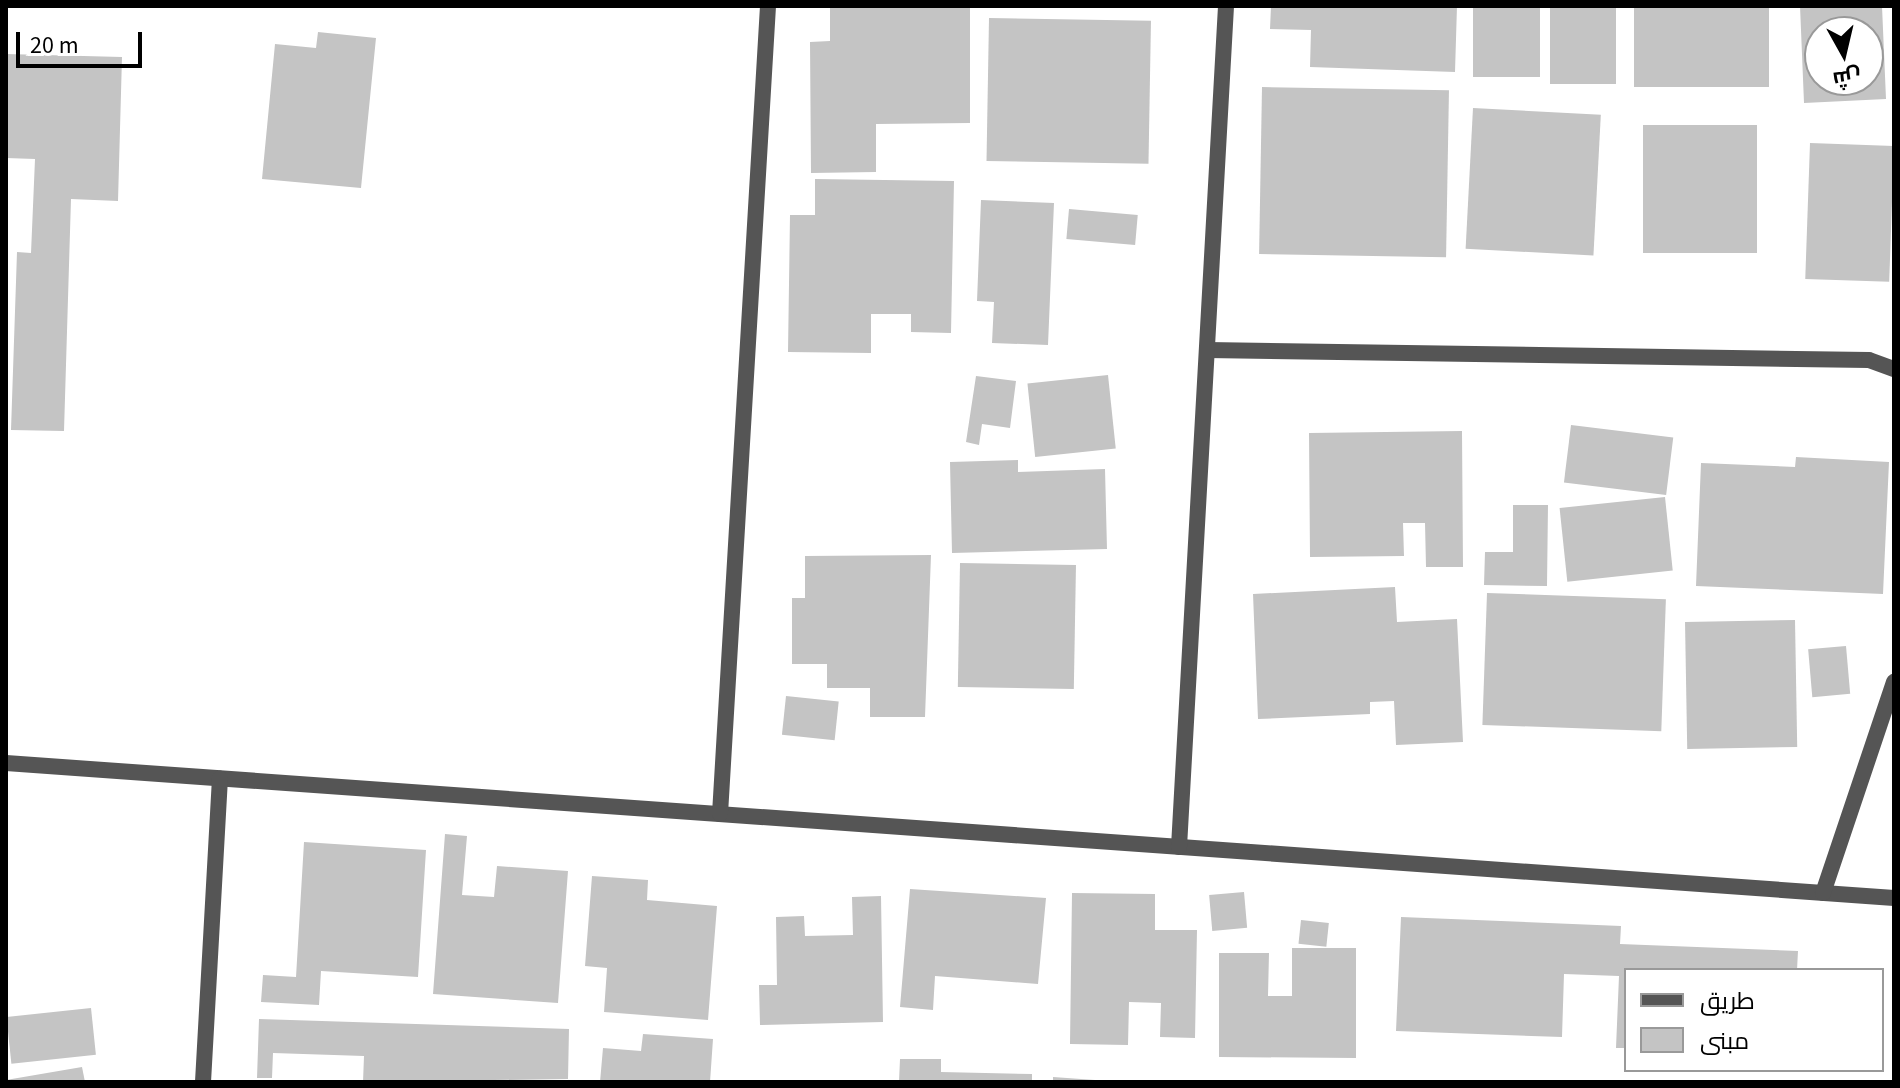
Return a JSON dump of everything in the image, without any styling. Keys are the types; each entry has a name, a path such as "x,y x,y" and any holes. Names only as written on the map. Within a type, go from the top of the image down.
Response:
{"street":[{"path":"720,814 768,6"},
{"path":"1179,847 1226,6"},
{"path":"1207,350 1869,360 1894,369"},
{"path":"1823,893 1894,682"},
{"path":"6,763 1894,898"},
{"path":"203,1082 220,778"}],"building":[{"path":"830,6 970,6 970,123 876,124 876,172 811,173 810,42 830,41"},
{"path":"1271,6 1457,6 1455,72 1310,67 1311,30 1270,29"},
{"path":"1473,6 1540,6 1540,77 1473,77"},
{"path":"1550,6 1616,6 1616,84 1550,84"},
{"path":"1634,6 1769,6 1769,87 1634,87"},
{"path":"1800,6 1882,6 1882,16 1804,16 1804,96 1884,96 1884,52 1886,99 1804,103"},
{"path":"989,18 1151,21 1148,164 987,161"},
{"path":"318,32 376,38 361,188 262,179 275,44 316,48"},
{"path":"6,54 122,57 118,201 71,199 64,431 11,430 17,252 31,253 35,159 6,158"},
{"path":"1262,87 1449,90 1446,257 1259,254"},
{"path":"1473,108 1601,115 1593,256 1466,249"},
{"path":"1643,125 1757,125 1757,253 1643,253"},
{"path":"1810,143 1894,146 1889,282 1805,279"},
{"path":"815,179 954,181 951,333 911,332 911,314 871,314 871,353 788,352 790,215 815,215"},
{"path":"981,200 1054,203 1048,345 992,343 994,302 977,301"},
{"path":"1069,209 1138,215 1135,245 1066,239"},
{"path":"1108,375 1116,449 1035,457 1027,383"},
{"path":"976,376 1016,381 1010,428 982,424 979,445 966,442"},
{"path":"1571,425 1673,438 1666,495 1564,483"},
{"path":"1462,431 1463,567 1426,567 1425,523 1403,523 1404,556 1310,557 1309,433"},
{"path":"1796,457 1889,462 1883,594 1696,586 1701,463 1795,467"},
{"path":"1018,460 1018,472 1105,469 1107,549 952,553 950,462"},
{"path":"1665,497 1673,571 1567,582 1560,508"},
{"path":"1513,505 1548,505 1547,586 1484,585 1485,552 1513,552"},
{"path":"931,555 925,717 870,717 870,688 827,688 827,664 792,664 792,598 805,598 805,556"},
{"path":"960,563 1076,565 1074,689 958,687"},
{"path":"1395,587 1397,622 1457,619 1463,742 1396,745 1394,701 1370,702 1370,714 1258,719 1253,594"},
{"path":"1487,593 1666,599 1661,731 1482,725"},
{"path":"1795,620 1797,747 1687,749 1685,622"},
{"path":"1846,646 1850,694 1812,697 1808,649"},
{"path":"786,696 839,702 835,740 782,735"},
{"path":"445,834 467,836 462,895 494,897 497,866 568,871 558,1003 433,994"},
{"path":"304,842 426,850 418,977 321,971 319,1005 261,1002 263,975 296,977"},
{"path":"592,876 648,880 647,900 717,906 708,1020 604,1012 607,968 585,966"},
{"path":"910,889 1046,898 1038,984 935,976 933,1010 900,1007"},
{"path":"1244,892 1247,928 1212,931 1209,895"},
{"path":"1072,893 1155,894 1155,930 1197,930 1195,1038 1160,1037 1161,1003 1129,1002 1128,1045 1070,1044"},
{"path":"881,896 883,1022 760,1025 759,985 777,985 776,917 804,916 805,936 853,935 852,897"},
{"path":"1401,917 1621,926 1620,944 1798,951 1797,968 1624,968 1624,1048 1616,1048 1619,976 1564,974 1562,1037 1396,1031"},
{"path":"1301,920 1329,923 1326,947 1298,944"},
{"path":"1292,948 1356,948 1356,1058 1219,1057 1219,953 1269,953 1268,996 1292,996"},
{"path":"91,1008 96,1055 11,1064 6,1017"},
{"path":"259,1019 569,1029 568,1079 363,1082 364,1056 273,1053 272,1078 257,1078"},
{"path":"643,1034 713,1039 710,1082 600,1082 603,1048 641,1051"},
{"path":"900,1059 941,1059 941,1072 1032,1074 1032,1082 899,1082"},
{"path":"82,1067 85,1082 6,1080"},
{"path":"1053,1077 1095,1080 1095,1082 1053,1082"}]}
